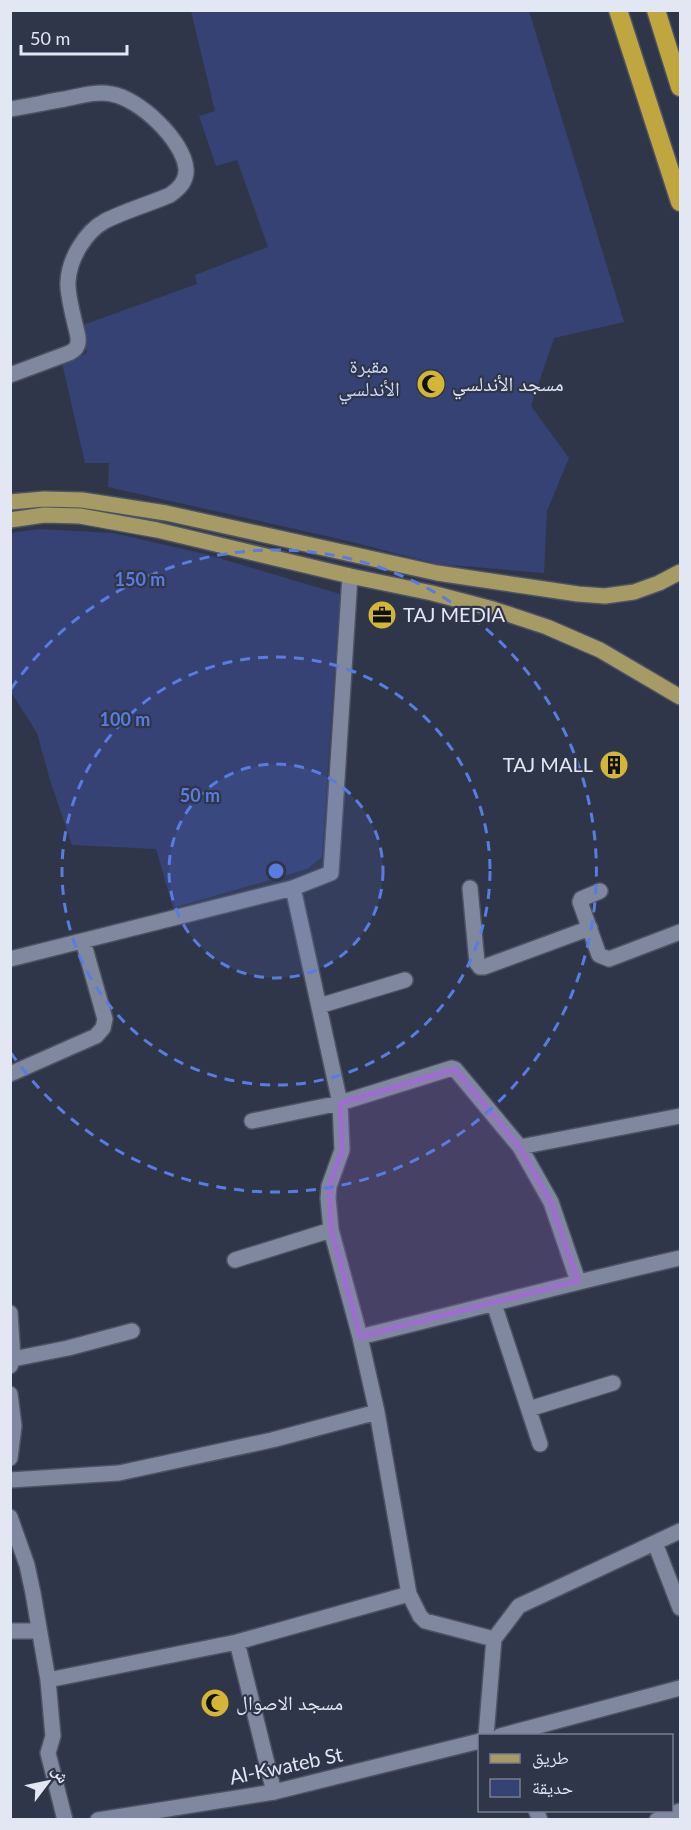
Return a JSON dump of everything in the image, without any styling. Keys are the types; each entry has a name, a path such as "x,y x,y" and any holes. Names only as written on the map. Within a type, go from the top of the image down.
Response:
{"highway":[{"path":"618,10 681,202"},
{"path":"656,10 681,87"}],"main road":[{"path":"10,502 44,499 82,500 165,513 436,573 578,594 605,596 634,592 681,572"},
{"path":"157,530 165,513"},
{"path":"10,520 44,515 80,516 157,530 493,609 548,627 600,650 681,697"}],"street":[{"path":"10,109 98,93 119,95 143,109 161,126 176,146 184,161 186,171 184,181 178,190 105,222 86,238 79,249 73,260 67,284 78,337 75,349 10,375"},
{"path":"10,959 293,888 328,875 333,869 350,576"},
{"path":"293,888 340,1103 342,1150 329,1186 331,1230 360,1337 377,1412 410,1594 420,1616 425,1621 494,1639"},
{"path":"470,888 477,963 480,967 590,928"},
{"path":"600,891 581,899 580,902 599,955 609,959 681,932"},
{"path":"10,1074 96,1036 103,1028 105,1018 83,941"},
{"path":"319,1006 405,980"},
{"path":"252,1121 340,1103 452,1068 458,1072 519,1147 551,1202 578,1281"},
{"path":"519,1147 681,1116"},
{"path":"235,1260 331,1230"},
{"path":"360,1337 578,1281 681,1258"},
{"path":"494,1304 540,1444"},
{"path":"10,1313 12,1363 132,1331"},
{"path":"529,1409 613,1383"},
{"path":"10,1394 14,1426 10,1458"},
{"path":"10,1480 119,1473 273,1440 377,1412"},
{"path":"10,1517 27,1565 48,1680 53,1736 48,1753 64,1820"},
{"path":"486,1734 494,1639 516,1609 523,1603 681,1531"},
{"path":"655,1543 681,1608"},
{"path":"48,1680 237,1642 410,1594"},
{"path":"10,1631 39,1631"},
{"path":"237,1642 274,1792"},
{"path":"508,1734 681,1688"},
{"name":"Al-Kwateb St","path":"99,1820 274,1792 478,1741"},
{"path":"657,1820 681,1811"}],"highlighted area":[{"path":"455,1069 520,1147 551,1202 578,1281 360,1337 331,1230 329,1186 342,1150 340,1103"}],"green space":[{"name":"مقبرة الأندلسي","path":"191,11 529,11 624,322 554,338 531,406 569,458 547,511 544,573 438,564 344,540 108,487 109,463 85,463 62,363 87,353 80,326 197,284 195,275 268,247 237,160 216,166 199,116 215,111"},
{"path":"39,529 113,533 205,554 340,594 322,857 307,869 173,908 156,849 72,845 37,733 11,692 11,533"}],"place":[{"name":"مسجد الأندلسي","path":"431,384"},
{"name":"TAJ MEDIA","path":"382,615"},
{"name":"TAJ MALL","path":"614,765"},
{"name":"مسجد الاصوال","path":"215,1703"}]}
